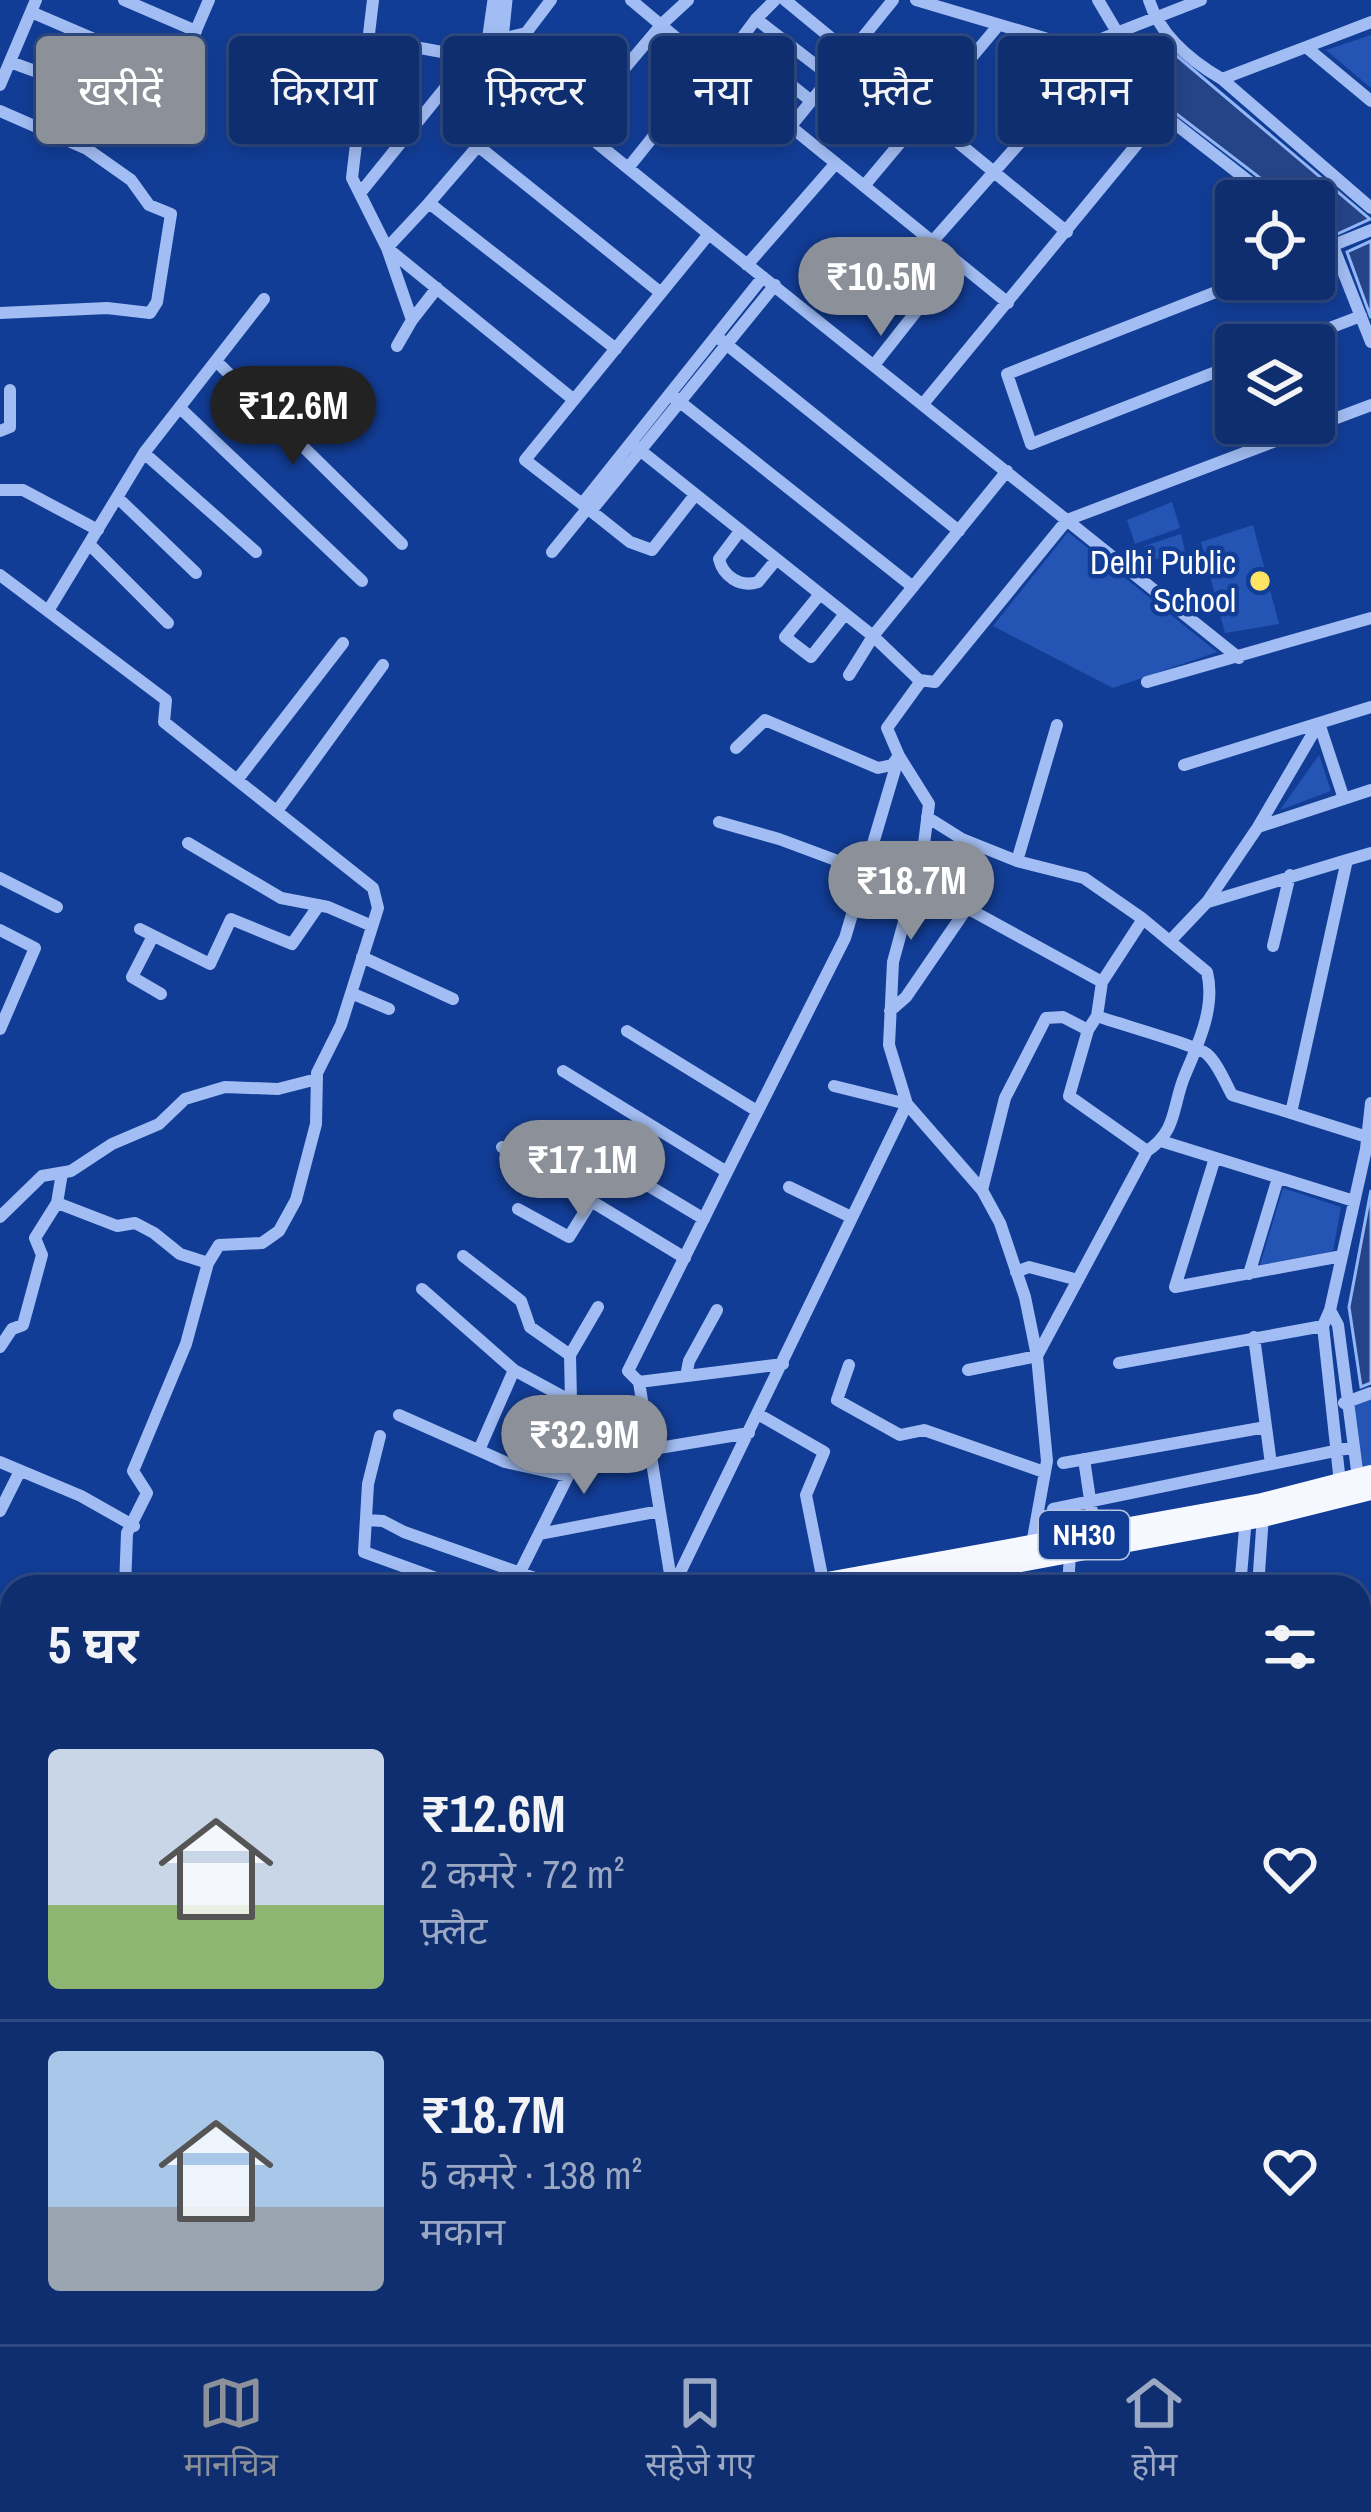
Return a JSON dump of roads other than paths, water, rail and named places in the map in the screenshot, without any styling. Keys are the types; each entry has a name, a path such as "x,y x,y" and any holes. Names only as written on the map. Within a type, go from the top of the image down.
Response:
{"highway":[{"name":"NH30","path":"857,1575 1095,1533 1255,1512 1360,1482"},
{"name":"NH30","path":"999,1575 1360,1482"}],"street":[{"path":"124,0 196,31"},
{"path":"194,36 208,0"},
{"path":"370,36 373,0"},
{"path":"491,36 495,0"},
{"path":"499,36 506,0"},
{"path":"519,36 551,0"},
{"path":"631,0 676,36"},
{"path":"627,66 688,0"},
{"path":"742,36 775,0"},
{"path":"784,0 827,36"},
{"path":"864,36 893,0"},
{"path":"916,0 1028,36"},
{"path":"1098,0 1118,32"},
{"path":"1149,0 1154,16 1191,60 1222,79 1371,208"},
{"path":"1111,36 1201,0"},
{"path":"0,85 33,6 96,36"},
{"path":"756,19 818,67"},
{"path":"1222,79 1371,22"},
{"path":"974,55 997,27"},
{"path":"1306,47 1371,101"},
{"path":"10,62 36,72"},
{"path":"794,88 810,100"},
{"path":"794,122 818,90"},
{"path":"361,192 443,92"},
{"path":"0,111 87,148 124,173 149,205 172,214 158,302 150,313 107,308 0,313"},
{"path":"1174,125 1246,180"},
{"path":"794,129 1008,303"},
{"path":"628,168 651,142"},
{"path":"354,144 352,178 387,248 412,320"},
{"path":"598,144 1239,658"},
{"path":"864,186 899,144"},
{"path":"960,144 1067,232"},
{"path":"932,242 1015,144"},
{"path":"923,404 1138,144"},
{"path":"387,248 478,146 661,293"},
{"path":"747,265 836,164"},
{"path":"429,203 616,349"},
{"path":"1335,245 1371,230"},
{"path":"695,495 652,550 630,542 525,460 709,234"},
{"path":"387,248 574,400"},
{"path":"1335,251 1371,342"},
{"path":"874,364 956,261"},
{"path":"552,552 769,281"},
{"path":"397,346 437,288"},
{"path":"1215,292 1007,374 1030,444 1215,372"},
{"path":"48,611 144,453 265,298"},
{"path":"1335,326 1360,316"},
{"path":"721,341 958,531"},
{"path":"216,361 402,544"},
{"path":"0,431 10,427 12,419 10,390"},
{"path":"675,398 913,587"},
{"path":"635,447 845,614 921,681 935,682 1067,520 1371,405"},
{"path":"180,408 362,581"},
{"path":"144,453 256,552"},
{"path":"849,675 873,637 1007,471"},
{"path":"0,490 23,490 98,530"},
{"path":"118,498 196,573"},
{"path":"740,530 718,559 734,580 742,585 758,582 776,560"},
{"path":"89,544 167,623"},
{"path":"0,575 166,700 164,722 374,887 378,908 317,1079 316,1124 296,1200 279,1232 262,1243 220,1245 208,1263 186,1344 133,1471 147,1493 128,1533 126,1575"},
{"path":"820,594 785,637 811,657 845,614"},
{"path":"1147,682 1371,618"},
{"path":"237,780 343,643"},
{"path":"278,812 383,665"},
{"path":"921,681 887,728 929,804 918,869 893,962 889,1045 907,1104 982,1190 1000,1223 1016,1272 1037,1356 1047,1461 1032,1544"},
{"path":"1184,765 1371,707"},
{"path":"736,748 765,720 878,768 892,765 899,756"},
{"path":"1319,723 1344,799"},
{"path":"1170,941 1207,902 1319,723"},
{"path":"1017,861 1057,725"},
{"path":"671,1575 639,1382 628,1371 845,938 899,756"},
{"path":"1258,827 1371,790"},
{"path":"927,817 962,839 1017,861 1084,878 1207,972 1210,985 1199,1048 1186,1072 1175,1119 1161,1141 1147,1151 1037,1356"},
{"path":"719,822 865,871"},
{"path":"188,843 281,898 319,905 372,926"},
{"path":"1207,902 1371,853"},
{"path":"1291,1113 1347,860"},
{"path":"918,869 955,892 968,908 1102,982"},
{"path":"1273,946 1290,875"},
{"path":"0,878 56,907"},
{"path":"858,894 912,892"},
{"path":"161,994 132,977 146,933 209,964 231,919 292,944 319,905"},
{"path":"890,1011 906,997 968,908"},
{"path":"1143,919 1102,982 1097,1016 1088,1030 1069,1096 1147,1151"},
{"path":"0,930 35,948 0,1029"},
{"path":"362,957 453,999"},
{"path":"351,993 389,1009"},
{"path":"1097,1016 1199,1048 1212,1058 1232,1095 1367,1138"},
{"path":"982,1190 1005,1098 1046,1018 1063,1017 1088,1030"},
{"path":"627,1031 757,1111"},
{"path":"563,1071 727,1172"},
{"path":"0,1217 42,1176 62,1173 159,1124 185,1099 225,1087 278,1090 317,1079"},
{"path":"834,1086 907,1104"},
{"path":"1360,1482 1337,1450 1323,1326 1354,1201 1371,1103"},
{"path":"679,1575 907,1104"},
{"path":"554,1129 704,1219"},
{"path":"1161,1141 1354,1201"},
{"path":"502,1148 685,1258"},
{"path":"1215,1158 1175,1287 1342,1256"},
{"path":"0,1347 12,1329 23,1325 42,1255 34,1238 57,1203 62,1173"},
{"path":"1250,1274 1277,1178"},
{"path":"789,1187 851,1217"},
{"path":"518,1209 569,1237 592,1200"},
{"path":"60,1204 117,1226 135,1223 180,1254 208,1263"},
{"path":"463,1256 521,1301 530,1328 570,1355"},
{"path":"1016,1272 1029,1267 1078,1280"},
{"path":"422,1289 514,1370 571,1401"},
{"path":"584,1460 571,1401 570,1355 598,1306"},
{"path":"686,1376 689,1361 717,1310"},
{"path":"1330,1310 1338,1325 1360,1482"},
{"path":"1119,1363 1323,1326"},
{"path":"1254,1337 1271,1464"},
{"path":"968,1370 1037,1356"},
{"path":"639,1382 783,1364"},
{"path":"849,1364 837,1400 875,1422 900,1435 924,1430 1045,1472"},
{"path":"478,1450 514,1370"},
{"path":"1332,1405 1371,1393"},
{"path":"758,1414 824,1452 806,1495 822,1575"},
{"path":"399,1415 505,1462 568,1476"},
{"path":"1063,1463 1266,1426"},
{"path":"519,1574 574,1462 749,1433"},
{"path":"380,1436 368,1484 364,1552 427,1575"},
{"path":"1053,1509 1354,1447"},
{"path":"1084,1459 1095,1533"},
{"path":"0,1462 81,1496 134,1526"},
{"path":"0,1510 20,1471"},
{"path":"539,1534 660,1511"},
{"path":"1242,1575 1255,1512"},
{"path":"1255,1512 1258,1575"},
{"path":"367,1520 382,1521 522,1575"},
{"path":"1069,1575 1070,1555"}],"place":[{"name":"Delhi Public School","path":"1260,581"}]}
